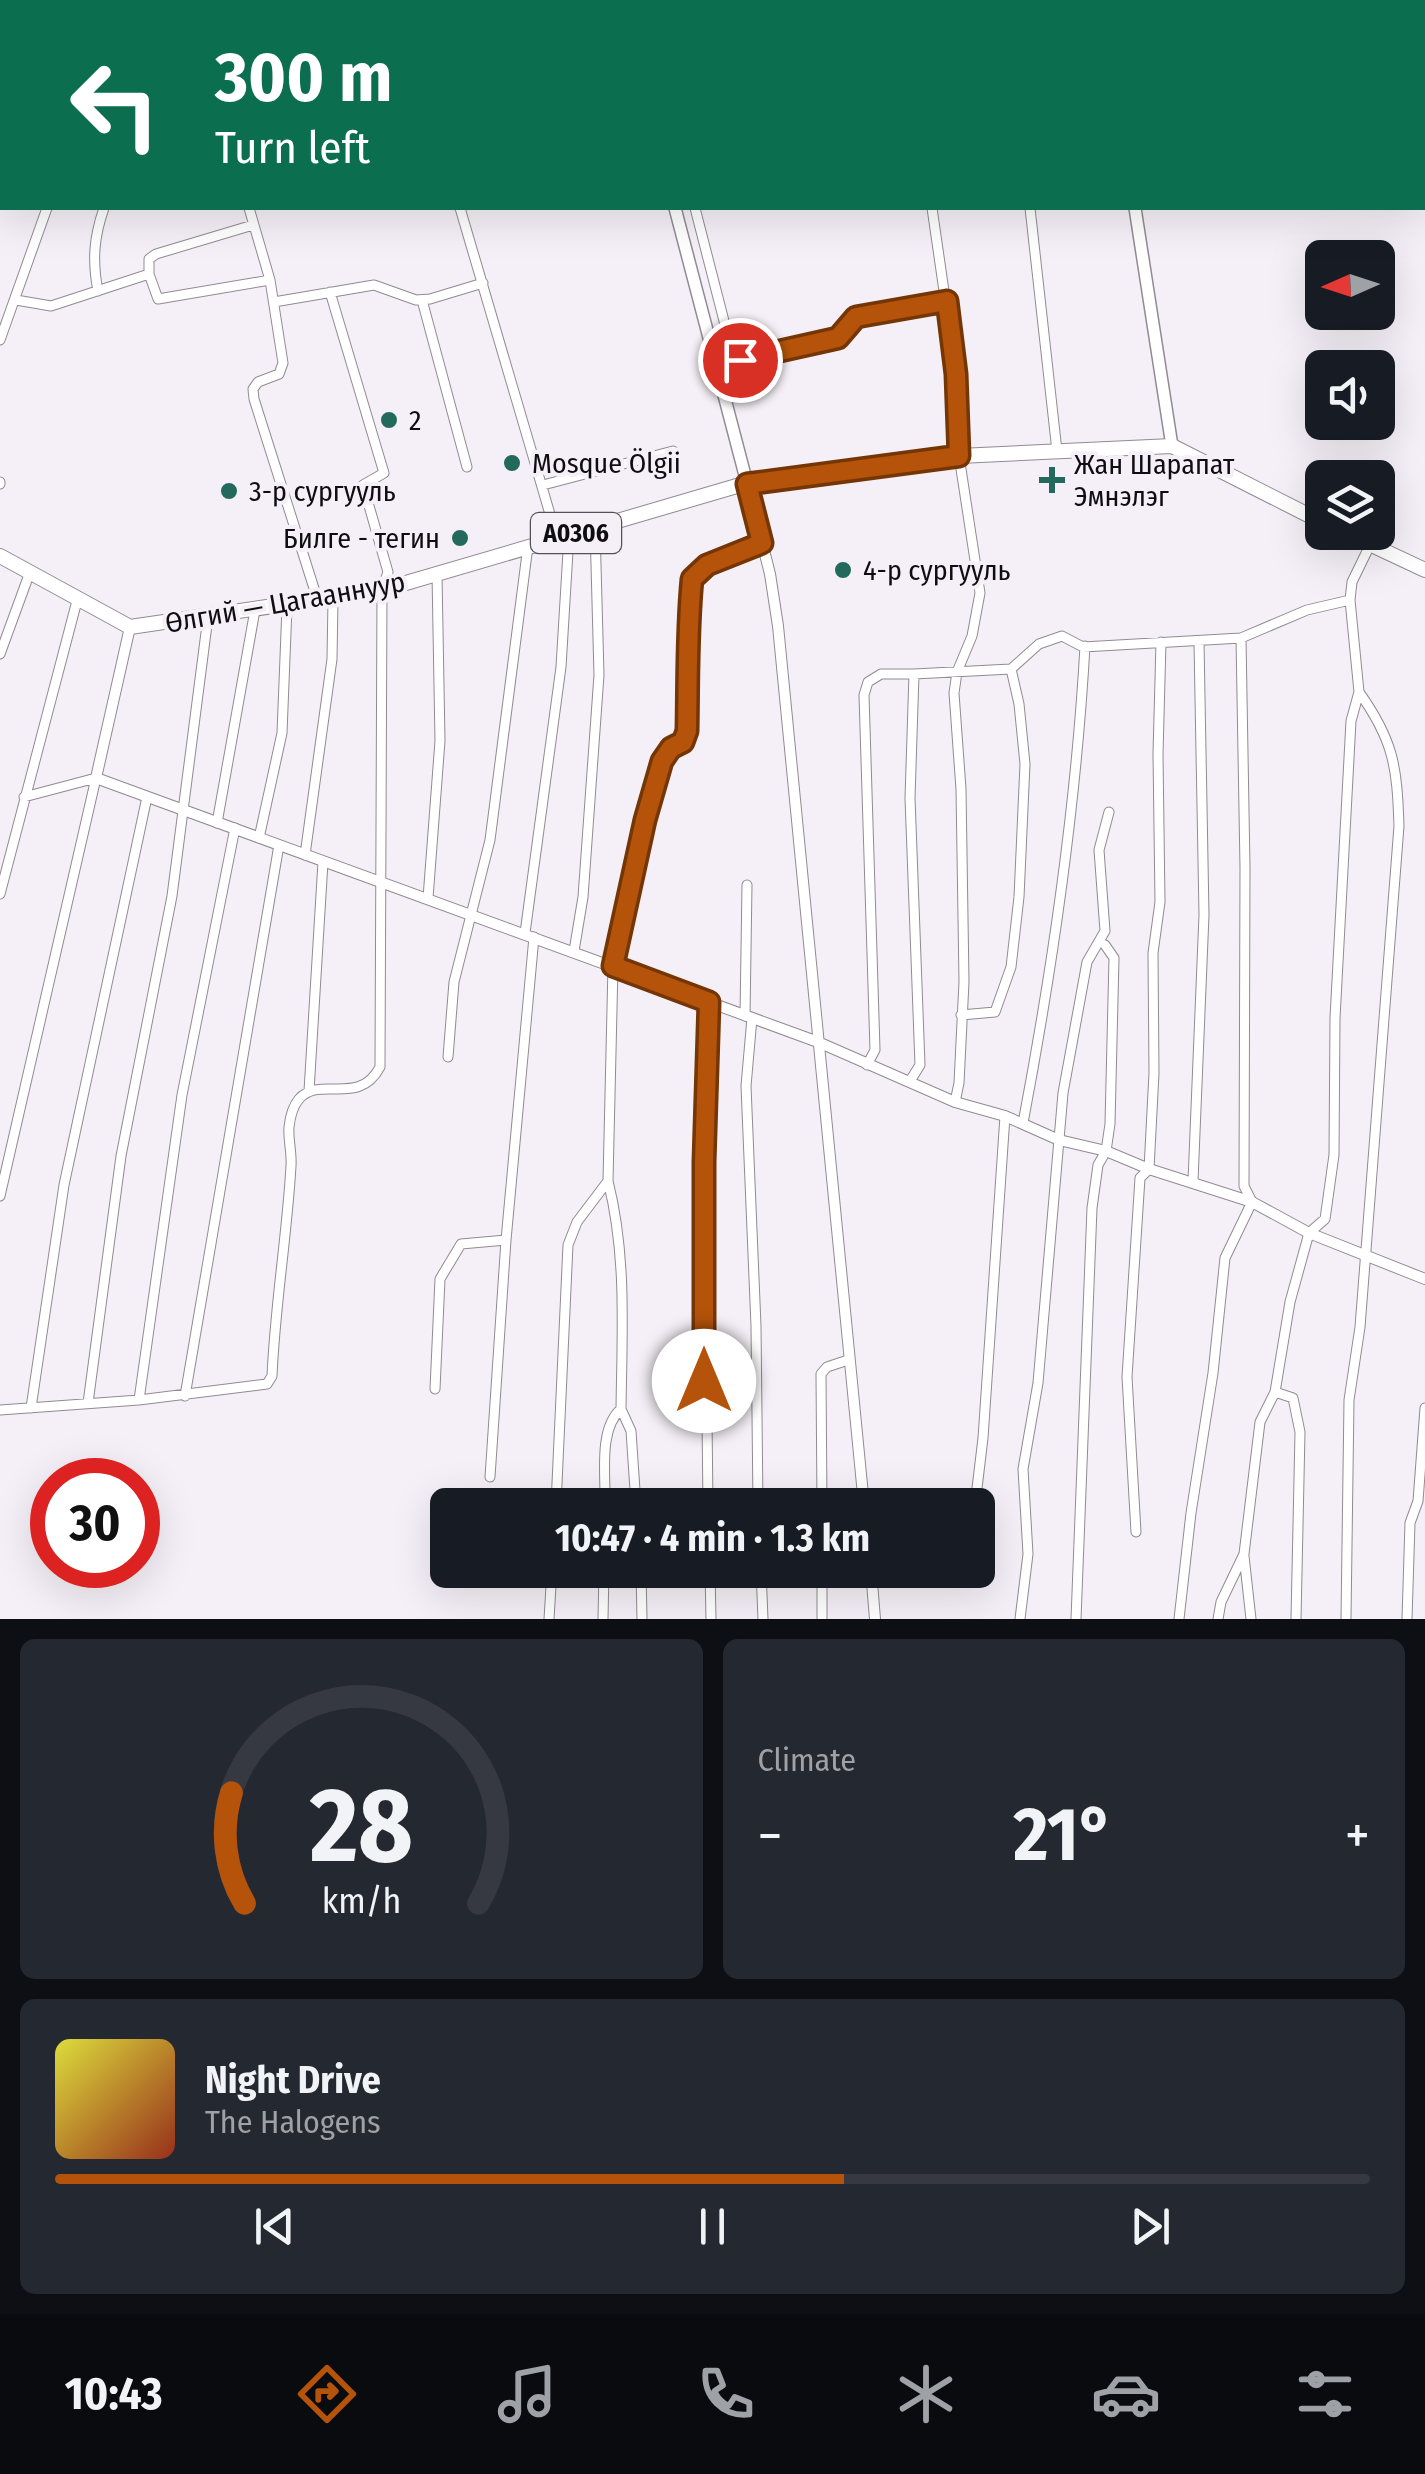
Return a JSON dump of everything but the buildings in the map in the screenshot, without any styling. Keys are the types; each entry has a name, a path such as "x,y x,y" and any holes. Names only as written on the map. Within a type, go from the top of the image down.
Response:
{"highway":[{"name":"Өлгий — Цагааннуур","path":"0,556 130,628 382,590 747,484 959,456 1172,446"},
{"path":"1172,446 1305,513"},
{"path":"1381,550 1425,570"}],"main road":[{"path":"676,210 747,484"},
{"path":"1136,210 1172,446"}],"street":[{"path":"0,340 46,210"},
{"path":"98,290 92,260 103,210"},
{"path":"250,210 270,280 283,363 279,374 258,382 253,389 254,399 325,601 332,658 305,856"},
{"path":"461,210 543,486 563,536 560,667 530,935 490,1477"},
{"path":"696,210 733,356 740,360 838,338 856,317 947,301"},
{"path":"932,210 956,374 959,456 980,593 972,636 957,672 954,692 964,982 955,1102"},
{"path":"1030,210 1056,451"},
{"path":"254,225 156,254 150,259 149,274 158,298 270,280"},
{"path":"16,300 51,306 149,274"},
{"path":"274,302 374,285 402,297 422,300 483,283"},
{"path":"0,1410 184,1396 267,1384 272,1376 275,1309 292,1162 289,1128 298,1100 309,1091 361,1087 374,1079 380,1067 382,590 388,572 363,485 384,473 330,292"},
{"path":"422,300 468,467"},
{"path":"543,486 673,451"},
{"path":"747,484 778,626 862,1488"},
{"path":"574,951 583,897 599,676 595,528"},
{"path":"635,1488 631,1431 620,1408 622,1263 620,1233 608,1181 613,966 662,761 671,748 683,742 687,731 686,663 692,623 692,579 707,565 762,543"},
{"path":"448,1057 454,982 490,840 528,546"},
{"path":"1252,1619 1244,1554 1260,1422 1275,1392 1290,1302 1309,1232 1325,1219 1334,1155 1334,1018 1351,721 1359,692 1350,600 1352,582 1368,550"},
{"path":"0,654 30,572"},
{"path":"428,898 440,741 437,574"},
{"path":"0,894 78,597"},
{"path":"867,1065 876,1050 864,694 868,682 881,674 1011,668 1038,644 1062,636 1085,646 1240,638 1306,610 1350,600"},
{"path":"259,838 282,733 287,607"},
{"path":"217,823 254,610"},
{"path":"88,1404 121,1156 172,896 208,617"},
{"path":"0,1196 130,628"},
{"path":"1240,638 1245,868 1244,1186 1252,1202"},
{"path":"1136,1532 1127,1377 1140,1178 1148,1169 1154,1073 1153,953 1160,902 1158,754 1162,642"},
{"path":"1192,1181 1204,915 1199,642"},
{"path":"1023,1123 1049,987 1073,810 1085,646"},
{"path":"961,1016 995,1012 1011,967 1019,898 1025,764 1011,668"},
{"path":"910,1081 920,1065 910,798 914,674"},
{"path":"1346,1619 1350,1400 1360,1327 1399,826 1398,782 1384,728 1359,692"},
{"path":"24,797 96,778 818,1042 955,1102 1006,1116 1060,1140 1252,1202 1309,1232 1425,1279"},
{"path":"30,1408 64,1185 147,797"},
{"path":"1020,1619 1028,1554 1023,1469 1038,1384 1066,1068 1087,962 1105,931 1100,850 1109,812"},
{"path":"138,1400 182,1096 235,828"},
{"path":"184,1396 280,846"},
{"path":"309,1091 323,862"},
{"path":"747,885 746,1086 758,1488"},
{"path":"1076,1619 1092,1208 1098,1165 1106,1152 1111,1090 1114,958 1105,945"},
{"path":"708,1488 704,1162 709,1002"},
{"path":"977,1488 1006,1116"},
{"path":"557,1488 568,1245 577,1222 608,1181"},
{"path":"1180,1619 1191,1514 1214,1373 1225,1258 1252,1202"},
{"path":"435,1388 440,1279 460,1244 506,1240"},
{"path":"822,1488 821,1374 827,1367 848,1360"},
{"path":"1275,1392 1293,1398 1300,1432 1296,1619"},
{"path":"605,1488 607,1432 620,1408"},
{"path":"1407,1619 1410,1523 1418,1501 1425,1408"},
{"path":"1218,1619 1220,1602 1244,1554"},
{"path":"549,1619 551,1588"},
{"path":"602,1619 603,1588"},
{"path":"641,1588 642,1619"},
{"path":"711,1588 712,1619"},
{"path":"762,1588 764,1619"},
{"path":"822,1588 822,1619"},
{"path":"872,1588 876,1619"}],"place":[{"name":"2","path":"389,420"},
{"name":"Mosque Ölgii","path":"512,463"},
{"name":"Жан Шарапат Эмнэлэг","path":"1052,480"},
{"name":"3-р сургууль","path":"229,491"},
{"name":"Билге - тегин","path":"460,538"},
{"name":"4-р сургууль","path":"843,570"}],"route":[{"path":"704,1381 709,1002 613,966 662,761 671,748 683,742 687,731 686,663 692,623 692,579 707,565 762,543 747,484 959,456 956,374 947,301 856,317 838,338 740,360"}]}
